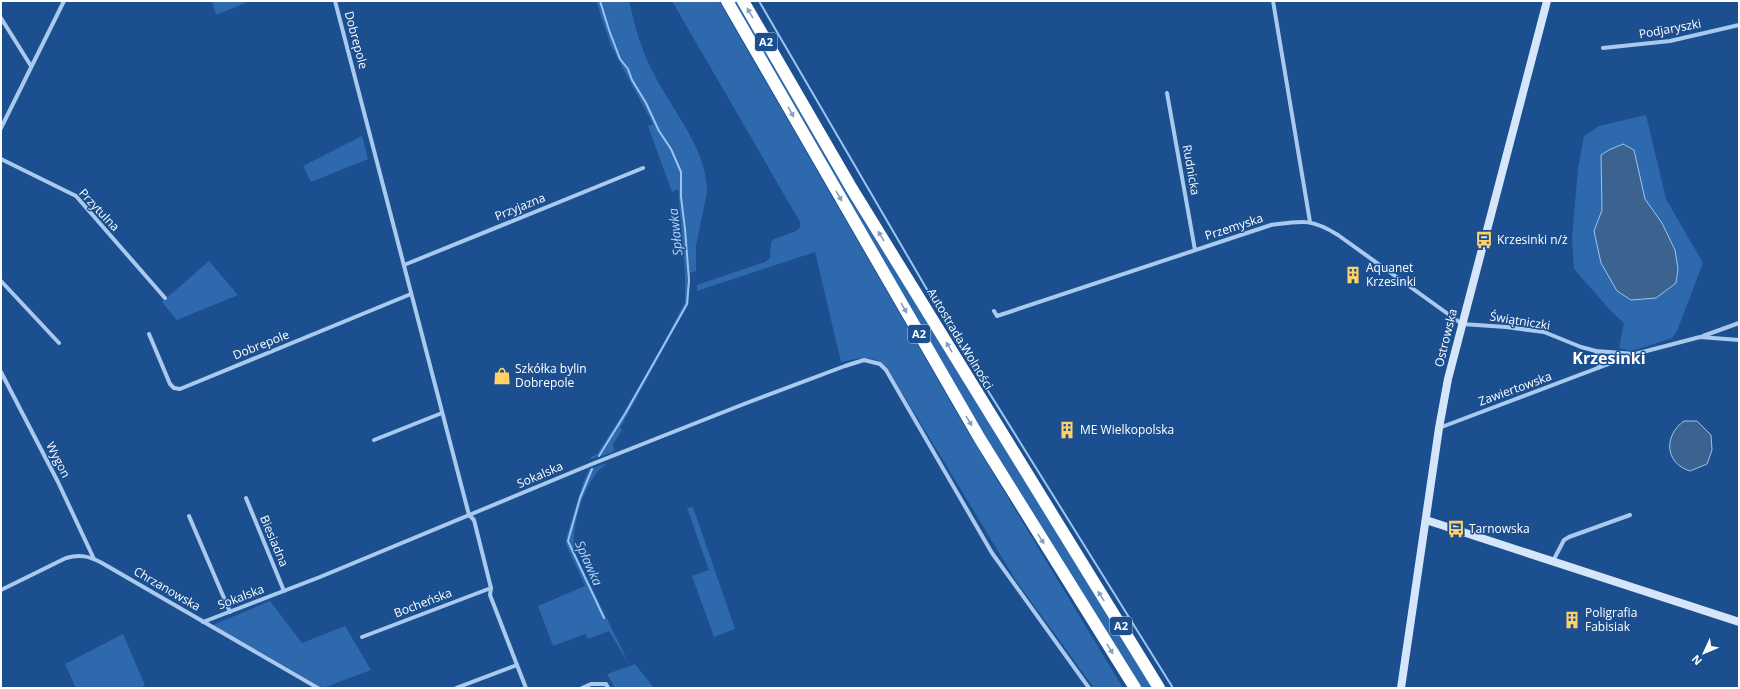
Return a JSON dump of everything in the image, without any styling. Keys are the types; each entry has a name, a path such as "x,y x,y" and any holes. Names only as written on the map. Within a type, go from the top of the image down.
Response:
{"highway":[{"name":"A2","path":"727,1 977,433 1135,688"},
{"name":"Autostrada Wolności","path":"743,1 852,189 1159,688"}],"street":[{"path":"1,128 64,1"},
{"name":"Dobrepole","path":"335,1 469,515"},
{"path":"1273,1 1310,222"},
{"name":"Ostrowska","path":"1402,688 1439,428 1448,379 1547,1"},
{"path":"1,18 31,66"},
{"name":"Podjaryszki","path":"1603,48 1670,41 1739,25"},
{"name":"Rudnicka","path":"1167,92 1195,250"},
{"name":"Przytulna","path":"1,159 76,196 165,298"},
{"name":"Przyjazna","path":"404,265 644,168"},
{"name":"Przemyska","path":"994,311 998,316 1271,225 1302,221 1324,226 1338,235 1462,324"},
{"path":"1,281 59,343"},
{"name":"Dobrepole","path":"149,334 170,384 174,388 180,389 411,294"},
{"name":"Świątniczki","path":"1598,368 1635,354 1700,337 1739,323"},
{"name":"Świątniczki","path":"1462,324 1506,327 1544,332 1581,347 1596,351 1635,354"},
{"name":"Świątniczki","path":"1700,337 1739,340"},
{"path":"1596,351 1600,359 1598,368"},
{"name":"Sokalska","path":"203,622 284,591 736,406 864,360 880,364 886,370 992,553 1089,688"},
{"name":"Zawiertowska","path":"1439,428 1598,368"},
{"name":"Wygon","path":"1,372 58,482 94,559"},
{"path":"374,440 442,413"},
{"name":"Biesiadna","path":"246,498 284,591"},
{"path":"469,515 474,520 491,588 490,595 526,688"},
{"path":"1553,561 1564,540 1568,537 1630,515"},
{"path":"189,516 230,612"},
{"path":"1426,520 1739,622"},
{"name":"Chrzanowska","path":"1,590 66,558 76,555 85,556 94,559 318,688"},
{"name":"Bocheńska","path":"362,637 491,588"},
{"path":"456,688 517,665"},
{"path":"582,688 591,684 606,684 608,688"}],"shaded area":[{"path":"212,1 250,1 216,15"},
{"path":"596,1 629,1 639,40 650,67 696,146 706,176 707,192 696,246 696,271 690,273 689,303 620,428 622,430 613,444 614,450 611,453 591,459 591,457 597,454 624,412 661,348 685,302 685,275 678,189 672,192 648,126 653,124 611,46"},
{"path":"672,1 719,1 964,425 1123,688 1094,688 1015,579 886,366 869,358 859,358 841,362 815,252 697,291 697,285 765,262 770,258 771,242 774,239 796,231 800,228 800,222"},
{"path":"733,1 737,1 1153,688 1140,688 991,448"},
{"path":"1646,115 1666,199 1703,263 1677,331 1672,338 1632,351 1619,348 1624,323 1611,311 1574,269 1572,237 1578,168 1584,136 1599,126"},
{"path":"362,136 368,159 311,182 303,166"},
{"path":"1623,144 1634,150 1645,199 1662,223 1675,250 1678,269 1676,283 1656,298 1631,300 1617,291 1601,263 1594,231 1602,210 1601,155"},
{"path":"209,261 238,295 177,320 162,302"},
{"path":"1684,421 1697,421 1711,435 1712,450 1707,464 1690,471 1681,467 1675,462 1671,455 1670,448 1670,441 1673,434 1677,427"},
{"path":"608,463 596,473 584,494 575,525 574,544 575,553 630,666 609,631 588,639 585,634 553,646 538,606 585,586 566,544 566,538 583,483 589,469"},
{"path":"693,507 735,629 714,637 692,576 709,570 687,508"},
{"path":"270,601 302,643 345,626 371,670 323,688 213,625"},
{"path":"123,634 145,685 140,688 76,688 65,664"},
{"path":"635,664 654,688 615,688 607,674"}],"waterway":[{"name":"Spławka","path":"599,456 625,414 687,304 689,280 681,197 681,172 671,149 659,131 646,103 632,80 628,69 620,59 600,1"},
{"path":"759,1 957,341 1173,688"},
{"name":"Spławka","path":"592,469 580,498 568,541 604,618"}],"place":[{"name":"Krzesinki n/ż","path":"1484,240"},
{"name":"Aquanet Krzesinki","path":"1353,275"},
{"name":"Szkółka bylin Dobrepole","path":"502,376"},
{"name":"ME Wielkopolska","path":"1067,430"},
{"name":"Tarnowska","path":"1456,529"},
{"name":"Poligrafia Fabisiak","path":"1572,620"}],"district":[{"name":"Krzesinki","path":"1609,358"}]}
